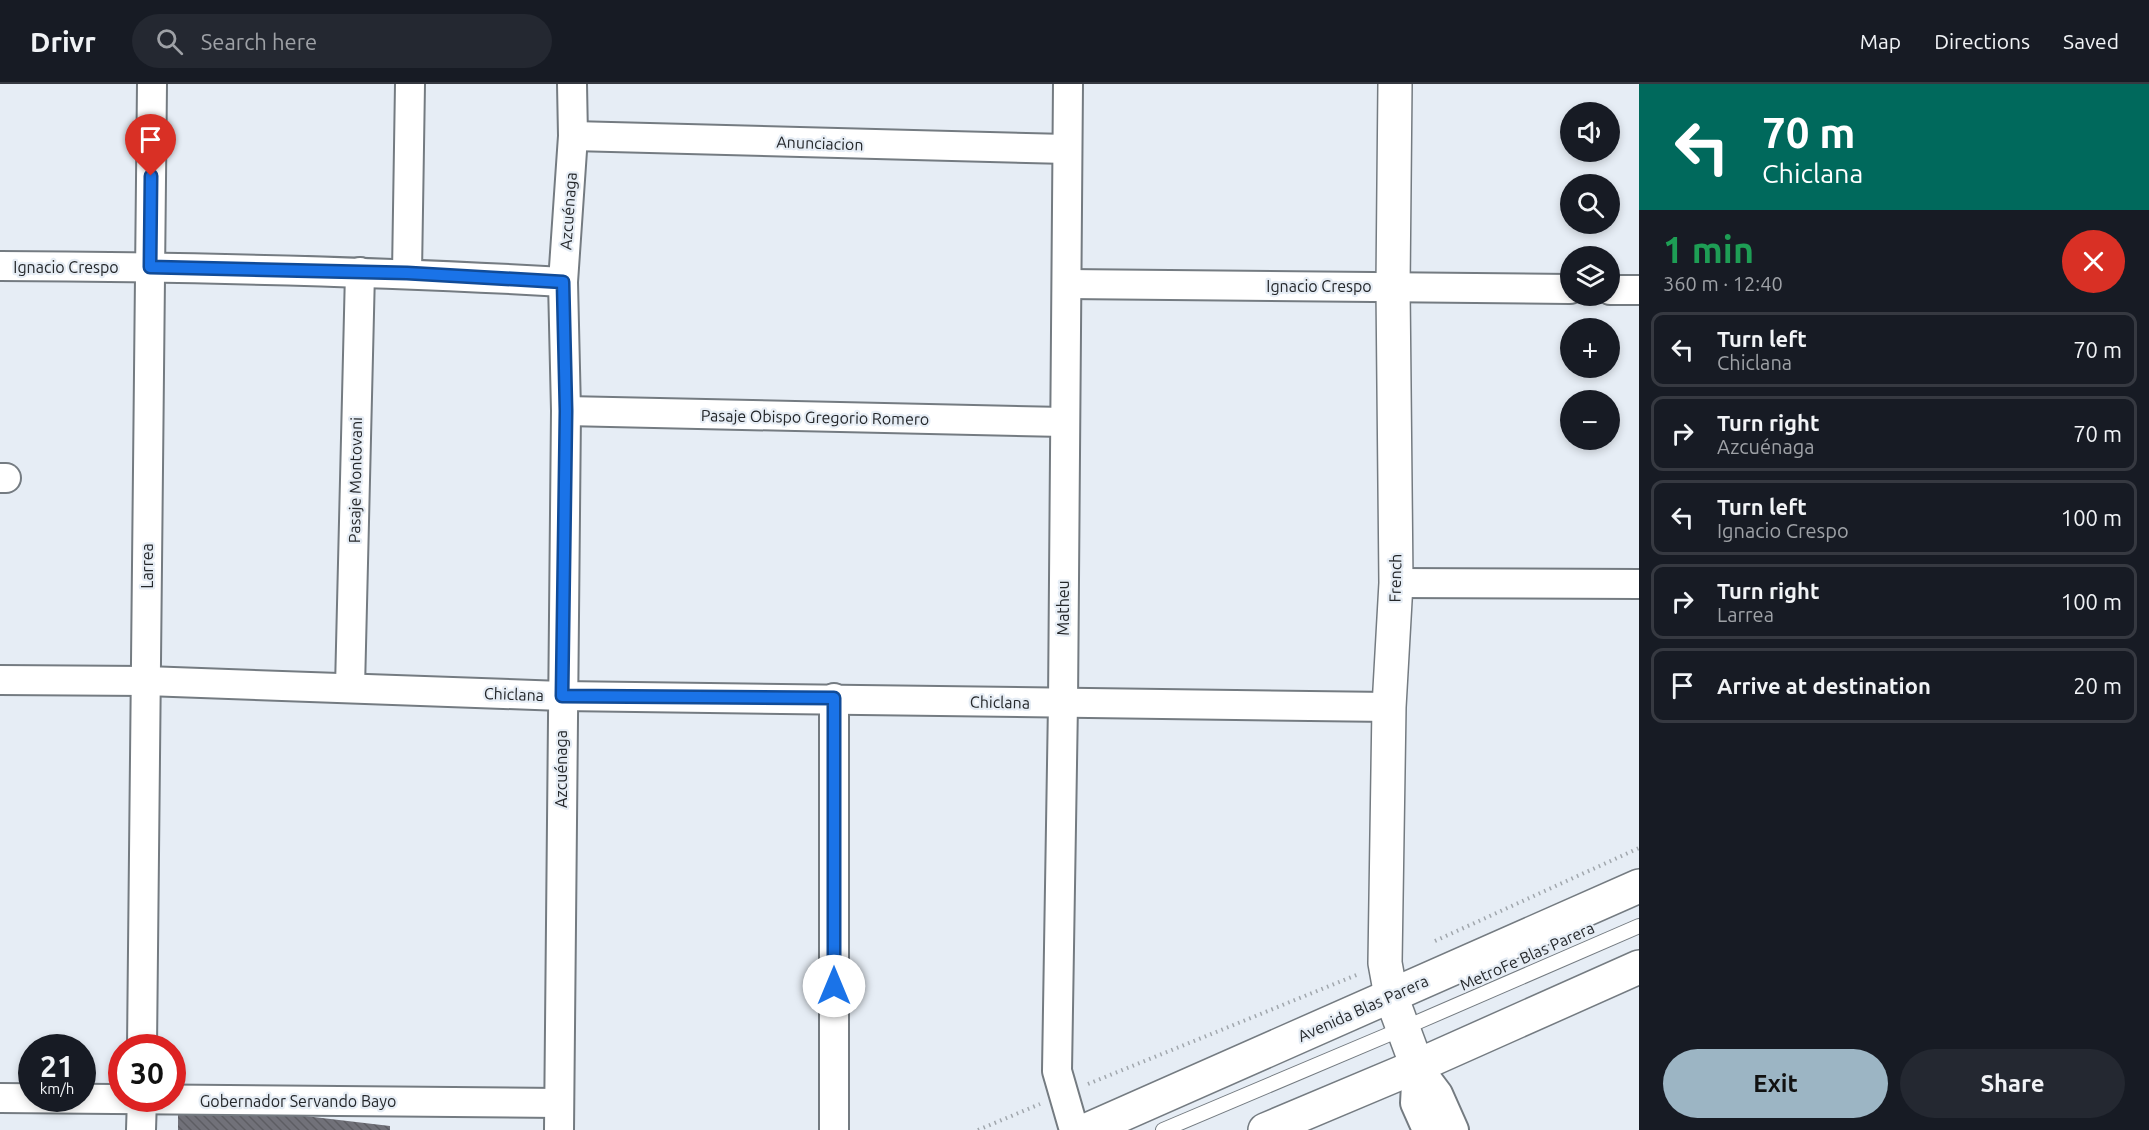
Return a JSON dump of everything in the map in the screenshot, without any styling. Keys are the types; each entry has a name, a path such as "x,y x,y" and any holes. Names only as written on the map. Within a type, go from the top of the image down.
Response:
{"main road":[{"name":"French","path":"1395,84 1393,287 1396,584 1389,707 1386,963 1391,996 1417,1066"},
{"name":"Avenida Blas Parera","path":"1087,1130 1639,886"},
{"path":"1265,1130 1639,968"}],"street":[{"name":"Larrea","path":"142,1034 152,84"},
{"path":"407,273 410,84"},
{"name":"Azcuénaga","path":"559,1116 566,411 563,282 573,136 572,84"},
{"name":"Matheu","path":"1068,84 1063,703 1057,1071 1062,1095 1074,1130"},
{"name":"Anunciacion","path":"573,136 1067,149"},
{"name":"Ignacio Crespo","path":"0,266 407,273 563,282"},
{"name":"Pasaje Montovani","path":"350,688 360,272"},
{"name":"Ignacio Crespo","path":"1067,284 1560,289"},
{"path":"1620,290 1639,290"},
{"name":"Pasaje Obispo Gregorio Romero","path":"566,411 1064,422"},
{"path":"1396,584 1639,584"},
{"name":"Chiclana","path":"0,680 146,681 562,696 1389,707"},
{"path":"834,698 834,1130"},
{"name":"French","path":"1417,1066 1415,1103 1427,1130"},
{"name":"French","path":"1417,1066 1437,1094 1454,1130"},
{"name":"Gobernador Servando Bayo","path":"0,1098 108,1099"},
{"name":"Gobernador Servando Bayo","path":"186,1101 559,1116"},
{"path":"141,1130 142,1112"}],"lane":[{"name":"MetroFe Blas Parera","path":"1163,1130 1404,1029 1639,926"}],"path":[{"path":"1428,944 1639,848"},
{"path":"978,1130 1386,963"}],"building":[{"path":"186,1102 390,1126 390,1130 178,1130 178,1112 186,1112"}],"route":[{"path":"151,176 150,267 407,273 563,282 566,411 562,696 834,698 834,986"}]}
